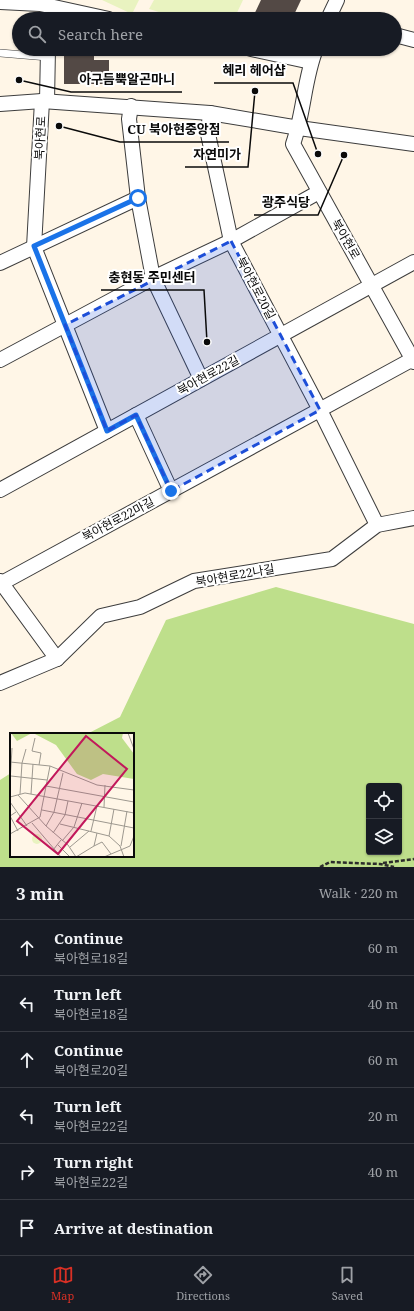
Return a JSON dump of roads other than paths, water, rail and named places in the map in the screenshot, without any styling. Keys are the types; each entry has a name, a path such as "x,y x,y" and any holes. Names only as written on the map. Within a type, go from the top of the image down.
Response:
{"street":[{"path":"334,12 337,0"},
{"path":"0,2 40,4 48,12"},
{"path":"402,37 414,40"},
{"path":"44,101 48,56"},
{"path":"299,128 314,56"},
{"name":"북아현로","path":"0,104 44,101 131,106 210,113 299,128 414,144"},
{"name":"북아현로","path":"34,246 44,101"},
{"path":"131,106 129,119 138,198 153,278 201,379"},
{"path":"210,113 208,134 231,241"},
{"name":"북아현로","path":"299,128 293,144 413,360"},
{"path":"0,360 153,278 231,241 319,192"},
{"path":"0,263 138,198"},
{"name":"북아현로20길","path":"231,241 281,335"},
{"path":"34,246 107,431"},
{"name":"북아현로22길","path":"1,488 414,262"},
{"path":"281,335 377,524"},
{"name":"북아현로22마길","path":"57,659 0,583 413,360"},
{"path":"136,415 171,491"},
{"name":"북아현로22나길","path":"0,683 57,659 101,616 140,607 194,581 332,559 377,524 414,518"}],"lane":[{"path":"0,53 12,53"}],"place":[{"name":"아구듬뿍알곤마니","path":"19,80"},
{"name":"자연미가","path":"255,91"},
{"name":"CU 북아현중앙점","path":"59,126"},
{"name":"혜리 헤어샵","path":"318,154"},
{"name":"광주식당","path":"344,155"},
{"name":"충현동 주민센터","path":"207,342"}]}
